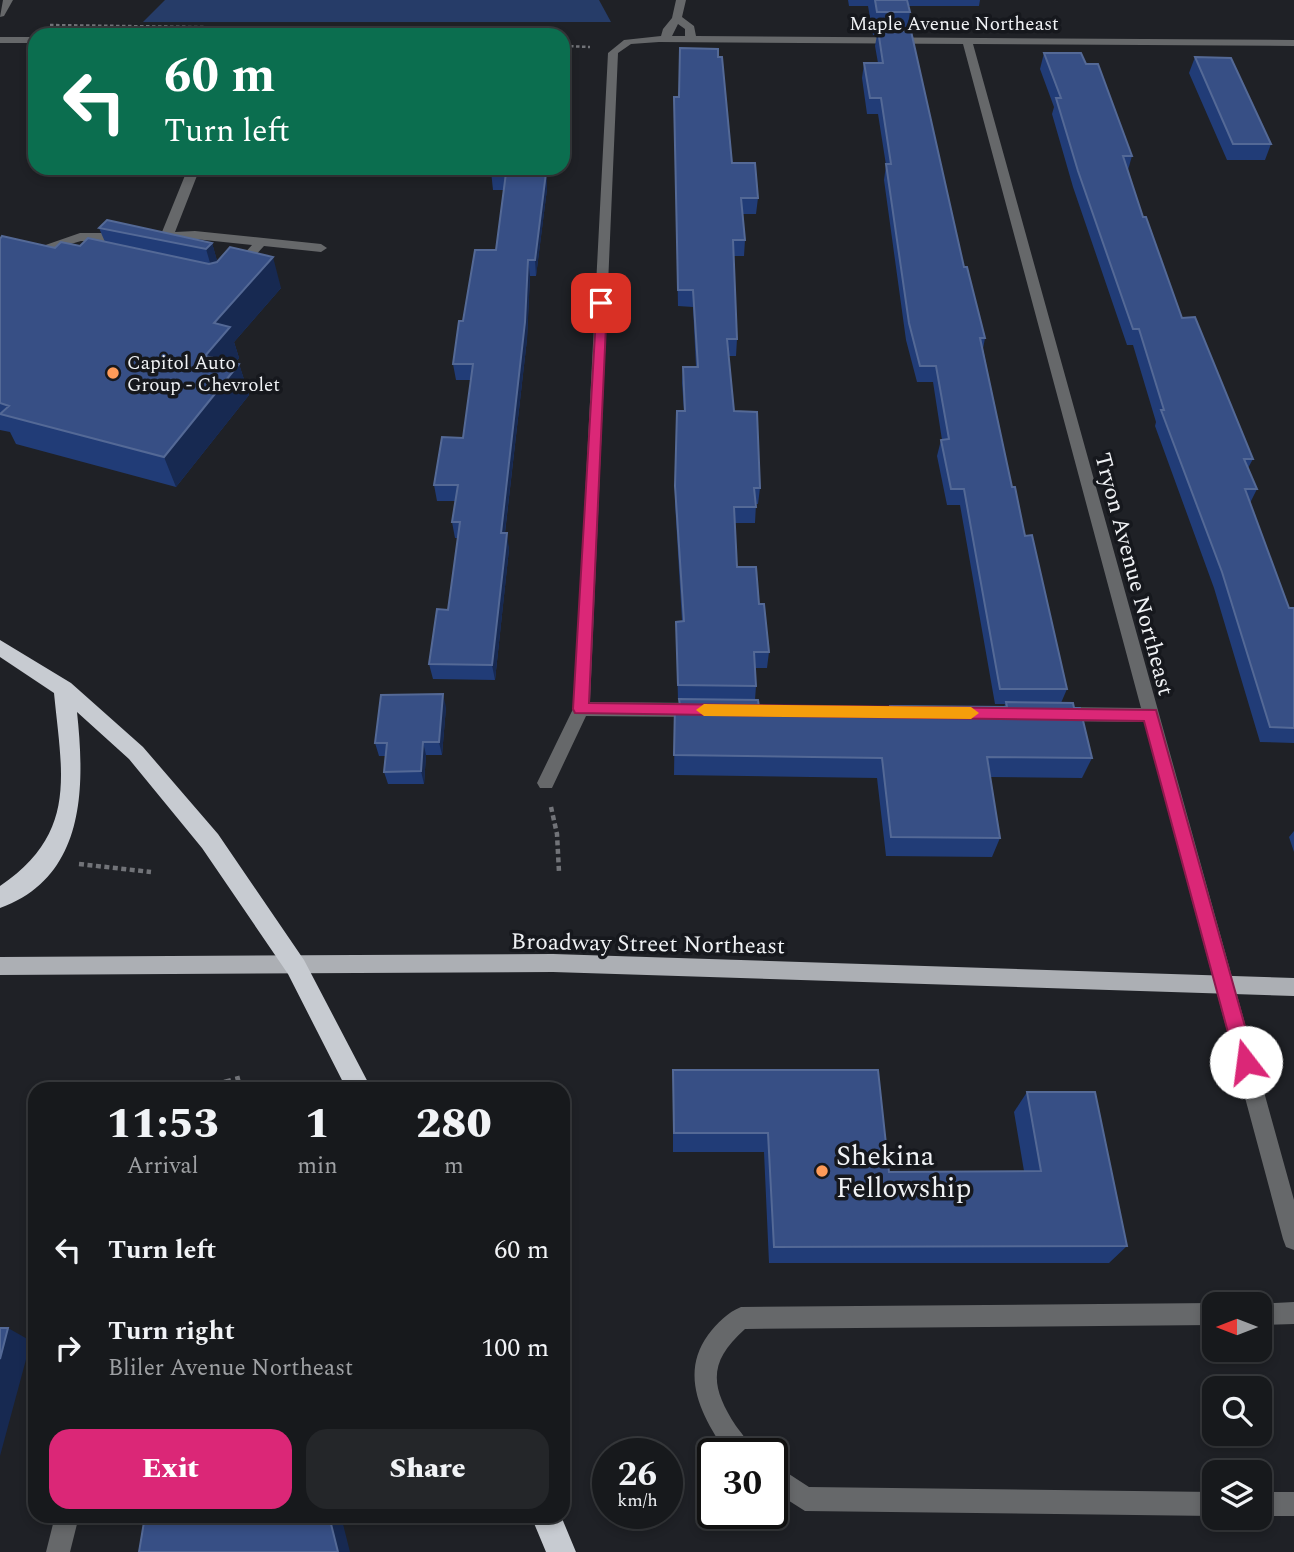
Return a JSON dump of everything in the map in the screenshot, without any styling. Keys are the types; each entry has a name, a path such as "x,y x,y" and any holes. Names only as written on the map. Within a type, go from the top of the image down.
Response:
{"highway":[{"path":"0,647 64,689 136,753 210,841 296,967 356,1082"},
{"path":"0,898 14,890 51,855 67,823 74,793 64,689"},
{"path":"549,1523 561,1552"}],"main road":[{"name":"Broadway Street Northeast","path":"0,966 296,967 553,963 1294,987"}],"street":[{"path":"0,14 8,0"},
{"path":"666,40 668,29 677,19 681,0"},
{"path":"677,19 690,28 691,40"},
{"path":"0,40 28,40"},
{"name":"Maple Avenue Northeast","path":"581,709 612,53 615,48 634,41 666,40 1294,43"},
{"name":"Tryon Avenue Northeast","path":"967,41 1294,1239"},
{"path":"167,236 191,175"},
{"path":"66,255 35,248 80,237 167,236 262,241 321,248"},
{"path":"224,282 262,241"},
{"path":"545,783 581,709 720,710"},
{"path":"1039,713 1150,715"},
{"path":"1272,1314 1294,1313"},
{"path":"731,1438 712,1412 703,1364 720,1334 741,1318 1202,1314"},
{"path":"788,1487 805,1499 1202,1504"},
{"path":"1272,1504 1294,1504"},
{"path":"58,1552 65,1523"}],"path":[{"path":"48,25 214,28"},
{"path":"545,783 557,834 559,872"},
{"path":"72,862 150,872"},
{"path":"225,1082 240,1078"}],"shaded area":[{"path":"165,0 599,0 611,22 143,22"}],"building":[{"path":"875,0 907,0 910,12 877,12"},
{"path":"878,30 911,31 964,267 967,267 985,338 980,338 1012,487 1015,487 1025,536 1032,535 1067,689 1000,689 964,489 951,489 941,440 949,439 936,366 920,366 909,323 886,164 891,164 881,98 870,98 864,63 883,63"},
{"path":"680,48 718,49 718,57 722,57 732,163 755,163 758,198 741,198 745,240 733,240 737,339 727,339 734,411 757,412 760,488 754,488 756,507 734,507 737,567 756,567 759,604 764,604 769,652 754,652 756,686 678,685 676,622 684,621 675,486 677,411 685,411 683,367 698,367 693,290 678,290 674,97 679,97"},
{"path":"1044,53 1081,53 1086,64 1098,64 1132,156 1123,156 1143,217 1146,217 1182,318 1195,317 1253,459 1244,459 1257,489 1245,489 1289,608 1294,608 1294,728 1270,727 1222,572 1161,410 1164,410 1139,329 1133,329 1078,171 1056,98 1061,98"},
{"path":"1195,57 1231,58 1271,144 1233,144"},
{"path":"506,175 546,175 535,260 528,260 525,322 501,533 507,533 492,665 429,664 437,609 448,610 460,522 452,522 458,485 434,485 442,437 463,438 473,364 453,364 459,321 463,321 475,250 496,250"},
{"path":"107,220 212,243 206,249 99,228"},
{"name":"Capitol Auto Group - Chevrolet","path":"2,236 55,248 61,242 80,246 88,238 209,264 217,262 230,247 273,257 214,323 230,327 205,356 239,364 164,457 0,414 9,406 0,403"},
{"path":"443,694 439,742 423,742 421,771 384,772 387,743 375,743 381,695"},
{"path":"679,699 758,700 759,707 890,709 890,706 1007,707 1006,702 1073,703 1074,708 1080,708 1092,758 987,757 1000,838 891,837 882,758 674,755 675,705 680,706"},
{"name":"Shekina Fellowship","path":"673,1070 878,1070 889,1172 1041,1171 1027,1092 1095,1092 1127,1246 774,1247 768,1133 674,1133"},
{"path":"0,1328 8,1328 0,1359"},
{"path":"144,1523 331,1523 338,1552 139,1552"}],"slow traffic":[{"path":"704,710 971,713"}],"place":[{"name":"Capitol Auto Group - Chevrolet","path":"113,373"},
{"name":"Shekina Fellowship","path":"822,1171"}],"route":[{"path":"601,303 581,709 1150,715 1246,1062"}]}
